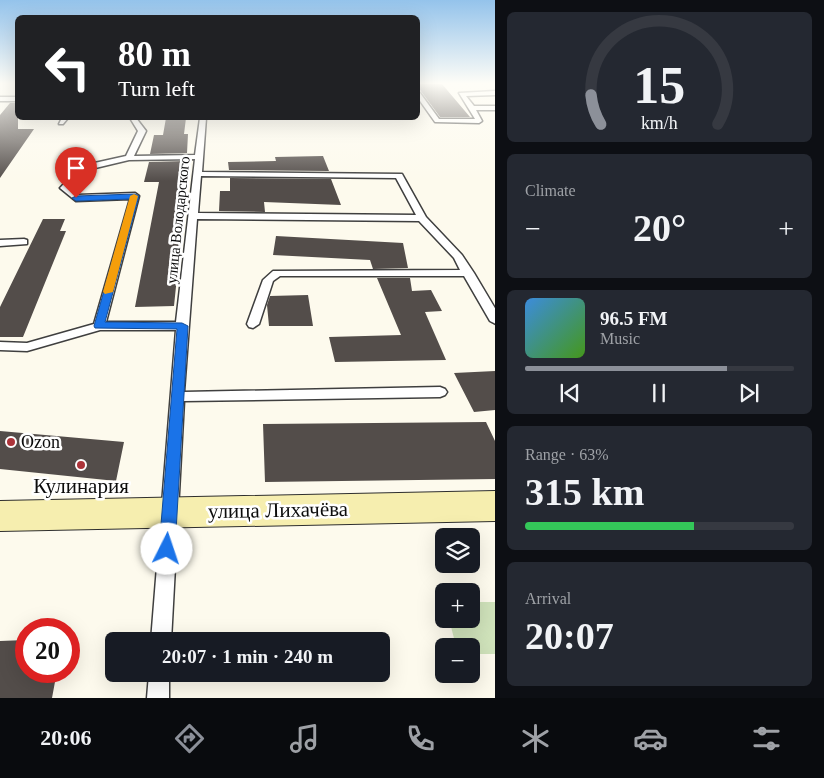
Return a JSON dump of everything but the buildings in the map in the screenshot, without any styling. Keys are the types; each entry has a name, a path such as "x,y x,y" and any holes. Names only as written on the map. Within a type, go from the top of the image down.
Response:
{"street":[{"name":"улица Лихачёва","path":"0,516 495,506"}],"lane":[{"path":"434,117 437,121 479,121 477,117"},
{"path":"129,158 142,131 134,120"},
{"name":"улица Володарского","path":"163,632 182,326 203,120"},
{"path":"99,326 135,196 76,198 64,188 84,168 129,158 199,157"},
{"path":"197,174 399,176 422,218 449,246 469,273 495,321"},
{"path":"193,216 422,218"},
{"path":"0,243 24,242"},
{"path":"253,324 268,280 277,273 469,273"},
{"path":"0,346 27,347 99,326 182,326"},
{"path":"177,398 440,392"},
{"path":"158,698 159,682"}],"green space":[{"path":"480,602 495,602 495,654 480,654 480,638 454,638 451,628 480,628"}],"slow traffic":[{"path":"108,292 134,196"}],"place":[{"name":"Ozon","path":"11,442"},
{"name":"Кулинария","path":"81,465"}],"route":[{"path":"76,198 135,196 99,326 182,326 167,549"}]}
